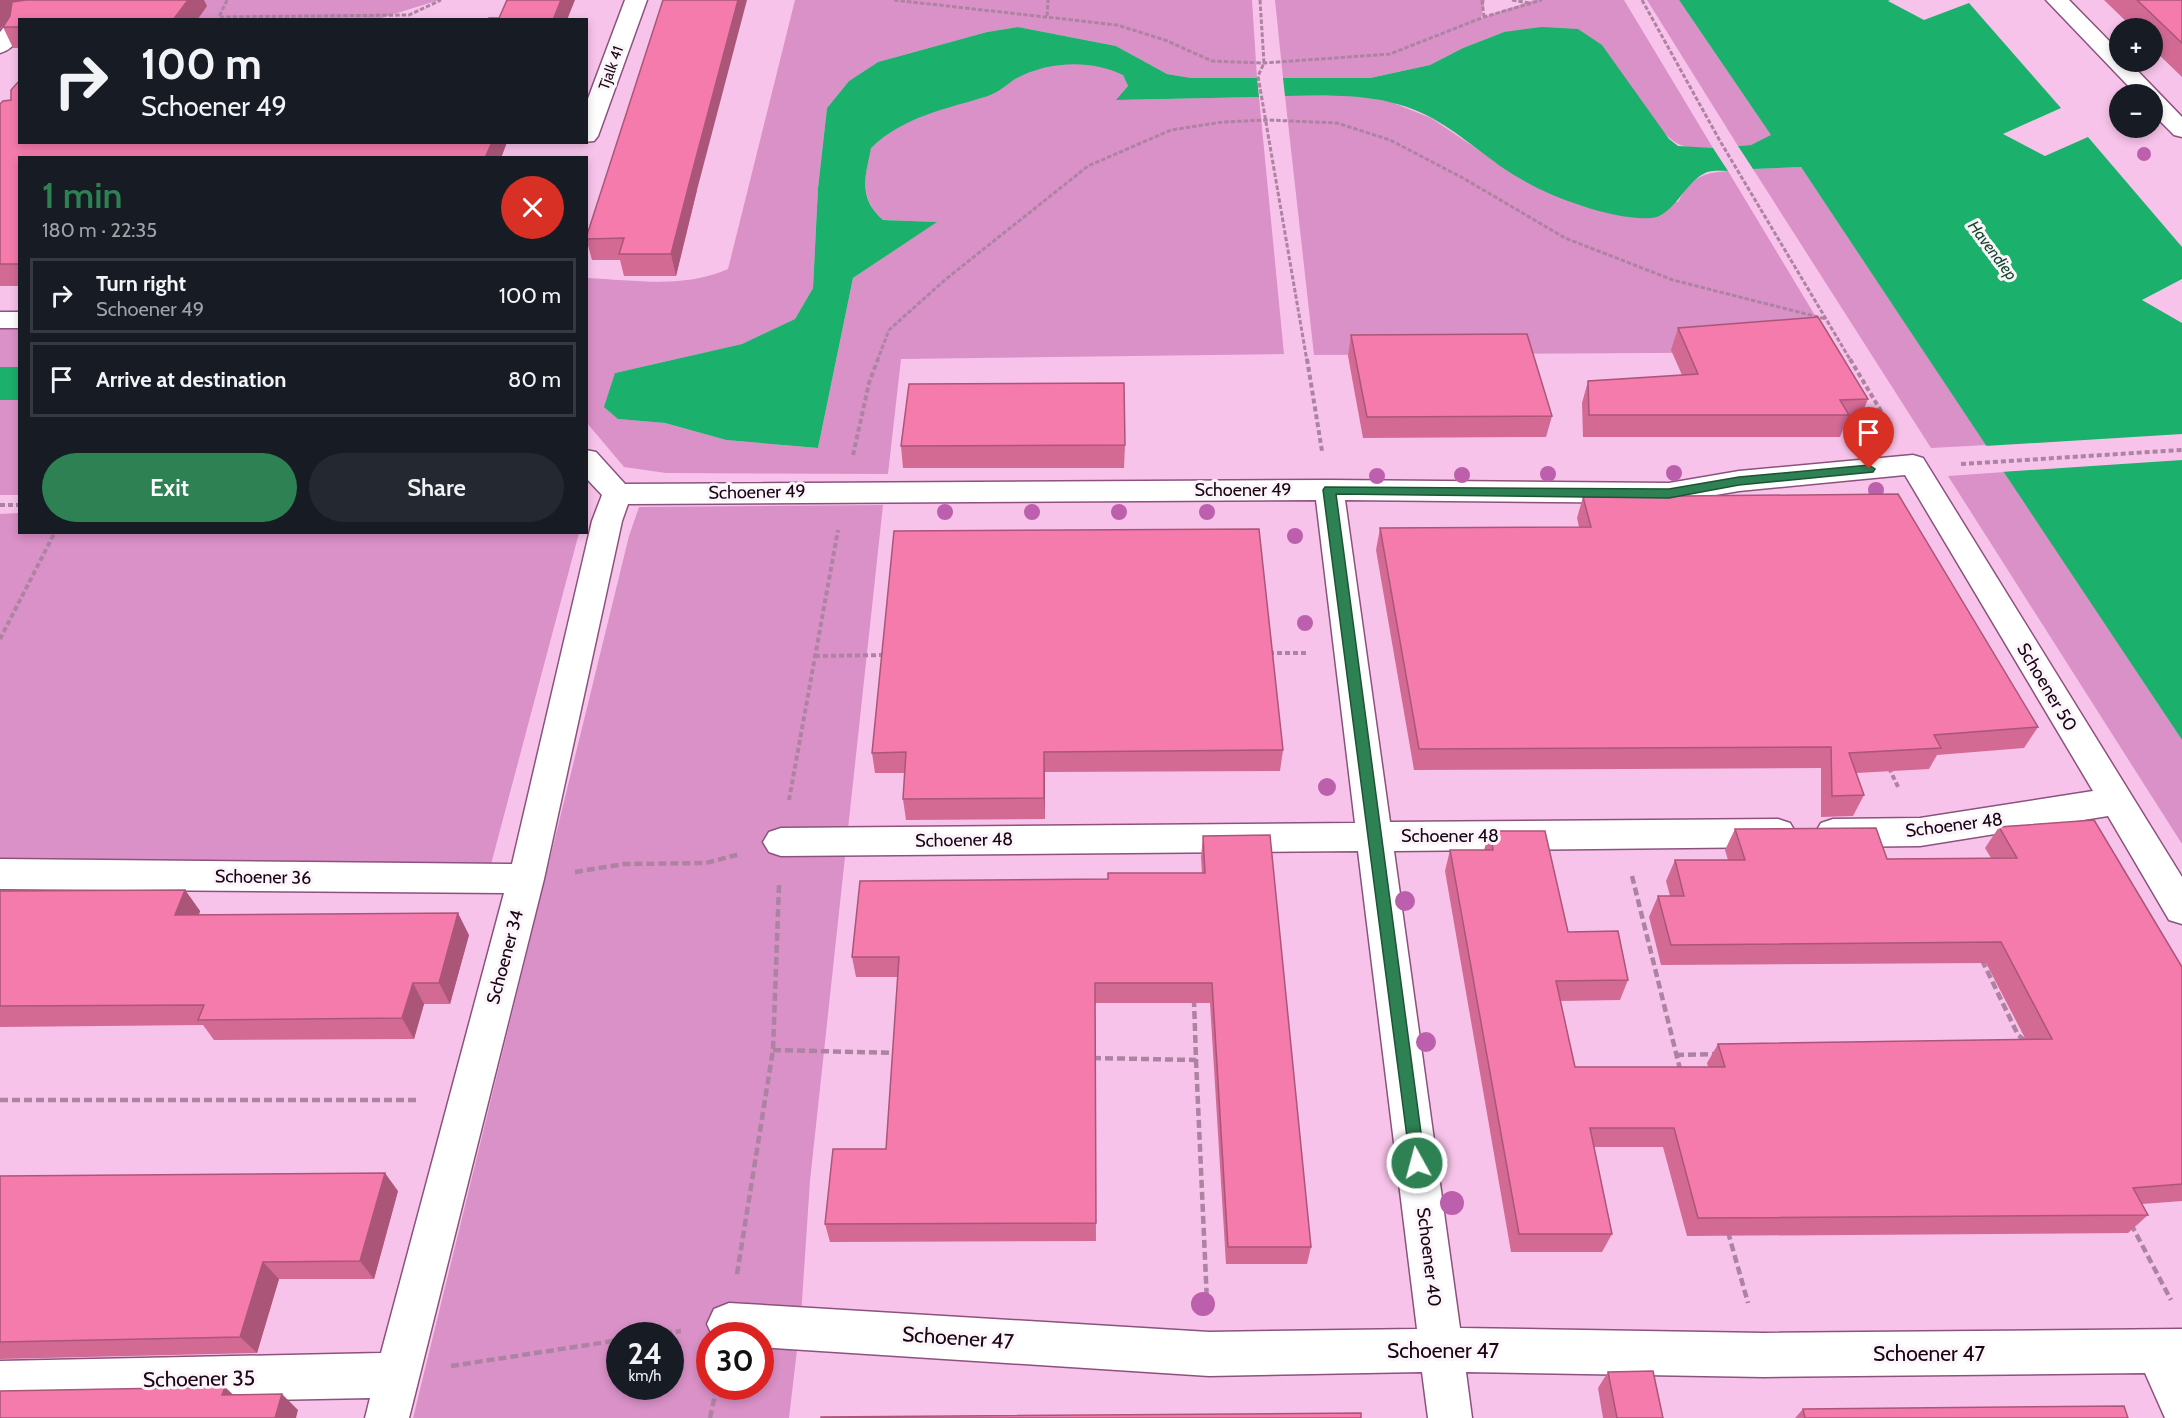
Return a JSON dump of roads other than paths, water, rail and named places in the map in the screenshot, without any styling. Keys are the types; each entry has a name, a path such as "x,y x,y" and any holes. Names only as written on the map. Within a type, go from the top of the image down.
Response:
{"street":[{"name":"Tjalk 41","path":"588,131 636,0"},
{"path":"2057,0 2138,84"},
{"path":"0,46 18,24"},
{"path":"2163,110 2182,130"},
{"path":"0,320 18,320"},
{"path":"588,461 617,494"},
{"name":"Schoener 49","path":"617,494 1329,490 1669,494 1739,481 1913,465"},
{"name":"Schoener 50","path":"1913,465 2182,909"},
{"name":"Schoener 40","path":"1329,490 1450,1418"},
{"name":"Schoener 34","path":"387,1418 466,1100 526,879 607,521 617,494"},
{"name":"Schoener 48","path":"781,842 1920,832 2117,801"},
{"name":"Schoener 36","path":"0,874 526,879"},
{"name":"Schoener 47","path":"774,1327 1209,1354 1441,1350 1764,1355 2170,1352"},
{"path":"2170,1352 2182,1404"},
{"name":"Schoener 35","path":"0,1383 397,1375"}],"water":[{"name":"Havendiep","path":"1679,0 1890,0 1888,1 1924,20 1969,3 2061,108 2003,134 2045,156 2088,137 2182,247 2182,279 2142,300 2182,323 2182,740 1801,167 1753,169 1738,146 1751,145 1771,135"},
{"path":"1018,27 1116,46 1167,74 1191,78 1257,78 1259,97 1116,100 1128,86 1123,75 1097,66 1069,64 1028,73 988,96 926,115 897,128 884,137 871,148 865,187 870,204 883,220 937,222 853,278 818,448 726,440 665,423 618,419 604,407 615,373 742,344 795,319 813,288 818,188 827,108 849,81 878,62 987,32"},
{"path":"1542,27 1578,29 1602,45 1669,139 1678,146 1713,148 1728,171 1710,171 1698,177 1666,212 1659,216 1637,218 1621,216 1587,208 1539,189 1502,167 1444,125 1415,110 1360,97 1285,96 1283,78 1370,78 1430,65 1463,48 1504,32"},
{"path":"0,367 18,367 18,400 0,400"}]}
